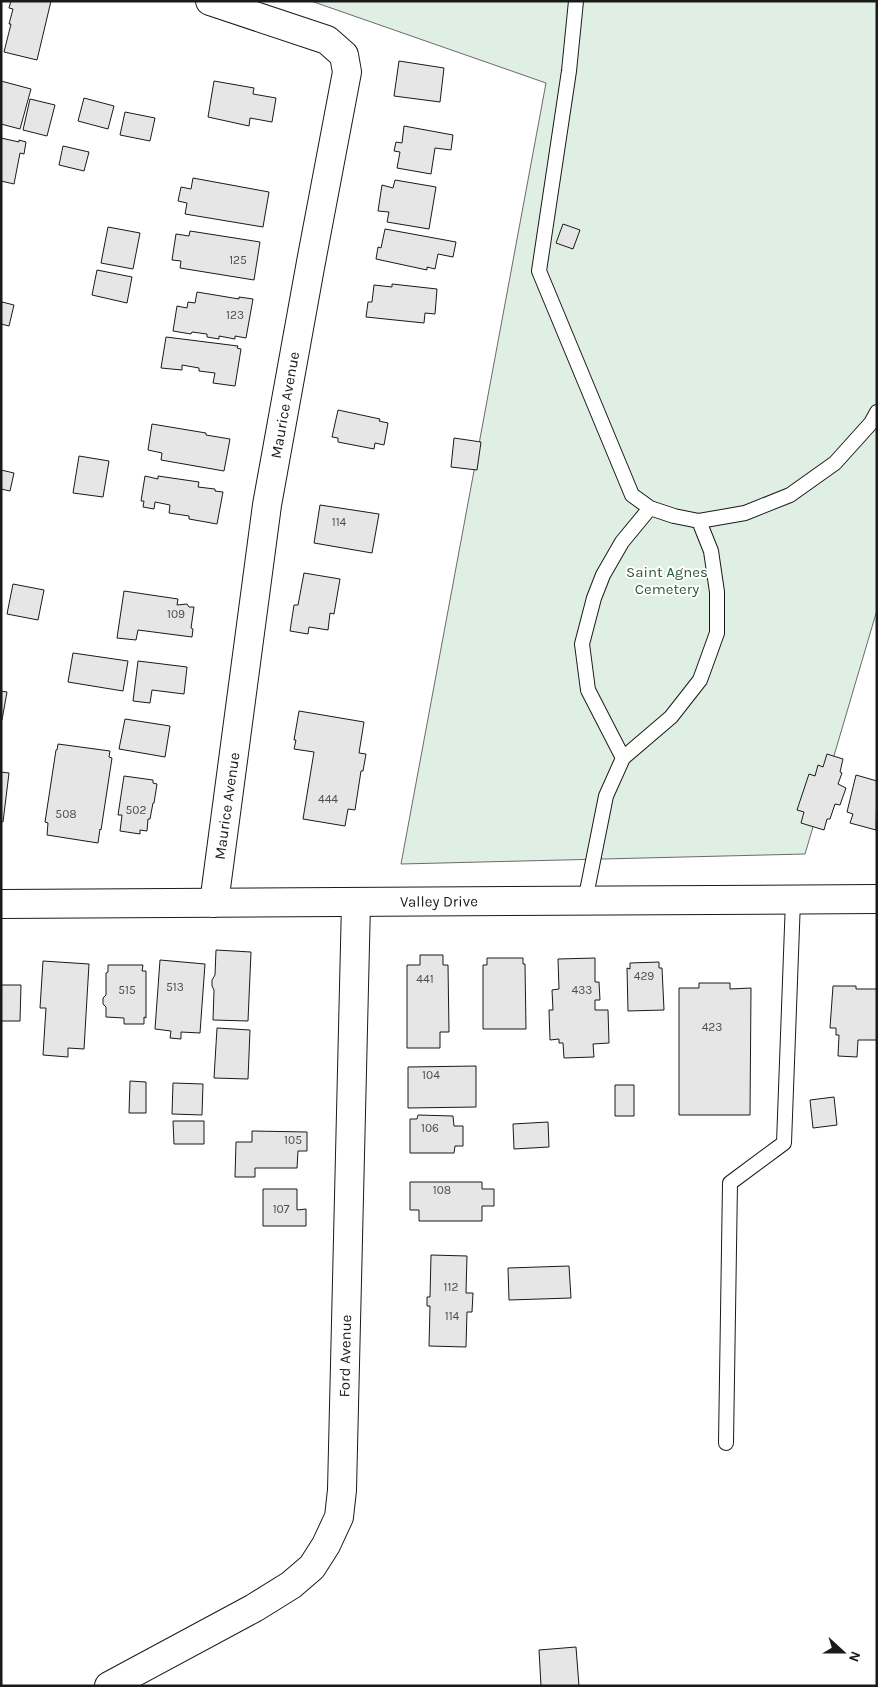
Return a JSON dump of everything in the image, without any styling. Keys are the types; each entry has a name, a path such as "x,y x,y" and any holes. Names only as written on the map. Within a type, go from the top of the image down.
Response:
{"street":[{"name":"Maurice Avenue","path":"210,1 327,40 344,55 347,72 310,262 267,505 214,903"},
{"name":"Valley Drive","path":"1,904 877,900"},
{"name":"Ford Avenue","path":"110,1686 254,1608 292,1585 312,1567 326,1545 339,1518 342,1490 356,903"}],"lane":[{"path":"576,1 569,71 539,271 632,495 650,508 674,516 699,521 745,513 790,495 835,462 871,423 877,412"},
{"path":"624,758 588,690 582,644 594,598 603,574 622,542 650,508"},
{"path":"585,901 606,796 624,758 671,717 700,680 717,633 717,592 712,559 699,521"},
{"path":"726,1443 730,1183 784,1143 793,900"}],"green space":[{"name":"Saint Agnes Cemetery","path":"311,1 877,1 877,610 805,854 401,864 546,83"}],"building":[{"path":"11,1 51,1 37,60 4,52 11,24 9,24 13,9 9,8"},
{"path":"399,61 444,68 440,102 394,96"},
{"path":"1,81 31,89 20,129 1,124"},
{"path":"214,81 254,88 253,94 276,98 272,122 250,118 249,126 208,117"},
{"path":"84,98 114,106 108,129 78,121"},
{"path":"30,99 55,105 47,136 23,130"},
{"path":"125,112 155,118 150,141 120,135"},
{"path":"404,126 453,135 451,150 435,148 431,174 397,168 400,152 394,151 396,142 402,143"},
{"path":"1,138 26,142 24,154 20,153 14,184 1,181"},
{"path":"63,146 89,152 84,171 59,165"},
{"path":"193,178 269,192 263,227 185,214 187,203 178,201 181,187 191,189"},
{"path":"395,180 436,187 429,229 387,222 389,212 378,211 382,185 393,188"},
{"path":"563,224 580,230 573,249 556,243"},
{"path":"108,227 140,233 133,269 101,263"},
{"path":"385,229 456,242 453,257 438,254 435,269 427,267 427,270 376,259 378,247 381,248"},
{"path":"190,231 260,242 254,280 180,268 181,261 172,260 176,234 189,236"},
{"path":"97,270 132,277 127,303 92,295"},
{"path":"392,284 437,289 435,314 425,313 424,323 366,317 368,302 372,302 374,285 392,287"},
{"path":"197,292 239,299 239,297 253,299 246,338 235,336 235,339 219,336 219,339 207,337 207,334 173,331 177,306 187,308 188,302 195,303"},
{"path":"1,299 2,302 14,305 9,326 1,324"},
{"path":"166,337 238,346 237,348 241,349 235,386 213,383 215,373 199,371 199,368 182,365 182,370 161,368"},
{"path":"338,410 380,419 379,421 388,423 384,445 375,443 374,449 338,442 338,438 332,437"},
{"path":"152,424 230,439 224,471 161,460 162,453 148,450"},
{"path":"454,438 481,442 477,470 451,467"},
{"path":"79,456 109,461 103,497 73,493"},
{"path":"1,470 14,473 10,491 1,489"},
{"path":"145,476 158,479 158,476 199,482 198,487 223,492 217,524 189,519 189,516 169,513 170,505 155,502 154,509 143,507 144,501 141,501"},
{"path":"320,505 379,514 372,553 314,543"},
{"path":"304,573 340,579 334,614 330,613 328,630 309,627 308,634 290,631 294,605 298,605"},
{"path":"13,584 44,590 38,620 7,614"},
{"path":"124,591 178,599 177,605 187,604 189,607 194,607 191,628 193,629 192,637 138,630 136,640 117,638"},
{"path":"73,653 128,661 123,691 68,682"},
{"path":"138,661 187,667 184,694 152,690 150,703 133,701"},
{"path":"1,691 7,692 2,720 1,720"},
{"path":"299,711 364,722 359,753 366,754 363,771 361,771 355,810 348,809 345,826 303,819 314,752 294,749"},
{"path":"125,719 170,726 165,757 119,749"},
{"path":"58,744 110,751 109,757 112,758 98,843 47,835 48,823 45,822"},
{"path":"827,754 843,759 840,772 842,773 838,784 846,788 840,805 835,804 830,819 827,819 824,830 801,823 804,812 797,810 809,774 815,776 818,765 823,767"},
{"path":"1,772 9,773 3,822 1,821"},
{"path":"856,775 877,781 876,830 850,823 853,814 847,812"},
{"path":"124,776 153,780 153,783 157,784 150,819 148,819 147,831 140,830 140,834 120,831 122,815 118,815"},
{"path":"216,950 251,952 248,1021 213,1020 214,990 212,980 215,975"},
{"path":"420,955 443,955 443,965 448,965 449,1032 440,1032 440,1048 407,1048 407,965 420,965"},
{"path":"487,958 523,958 523,964 525,964 526,1029 483,1029 483,965 487,965"},
{"path":"595,958 595,982 599,982 600,1000 595,1000 595,1010 608,1010 609,1043 593,1044 594,1057 564,1058 563,1043 559,1043 559,1039 550,1040 549,1010 553,1010 552,990 559,989 558,959"},
{"path":"160,960 205,964 200,1033 181,1032 181,1039 170,1038 171,1031 155,1029"},
{"path":"43,961 89,964 84,1049 68,1048 68,1057 43,1055 46,1008 40,1008"},
{"path":"659,962 659,968 662,968 664,1010 628,1011 627,968 630,969 630,963"},
{"path":"108,965 143,965 142,971 146,971 146,1018 144,1017 144,1024 124,1024 124,1018 106,1017 106,1007 103,1004 103,998 106,995"},
{"path":"699,983 730,983 730,989 751,988 750,1115 679,1115 679,988 699,988"},
{"path":"1,985 21,985 20,1021 1,1021"},
{"path":"833,986 856,986 856,989 877,989 877,1040 858,1040 857,1057 838,1056 839,1035 836,1035 836,1028 830,1028"},
{"path":"217,1028 250,1030 248,1079 214,1078"},
{"path":"476,1066 476,1107 408,1108 408,1067"},
{"path":"130,1081 146,1082 146,1113 129,1113"},
{"path":"173,1083 203,1084 202,1115 172,1114"},
{"path":"615,1085 634,1085 634,1116 615,1116"},
{"path":"834,1097 837,1125 813,1128 810,1100"},
{"path":"418,1115 453,1116 454,1126 463,1126 463,1146 455,1146 454,1153 410,1153 410,1119 417,1119"},
{"path":"173,1121 204,1121 204,1144 174,1144"},
{"path":"548,1122 549,1147 514,1149 513,1124"},
{"path":"252,1131 307,1132 307,1151 298,1151 297,1168 255,1168 255,1177 235,1177 236,1142 252,1142"},
{"path":"410,1182 482,1182 482,1189 494,1189 494,1206 482,1206 482,1221 419,1221 419,1210 410,1210"},
{"path":"263,1189 297,1189 297,1210 306,1209 306,1226 263,1226"},
{"path":"431,1255 467,1256 466,1293 473,1293 472,1312 467,1312 466,1347 429,1346 430,1306 427,1306 427,1297 430,1297"},
{"path":"569,1266 571,1298 509,1300 508,1268"},
{"path":"576,1647 579,1686 541,1686 539,1650"}]}
